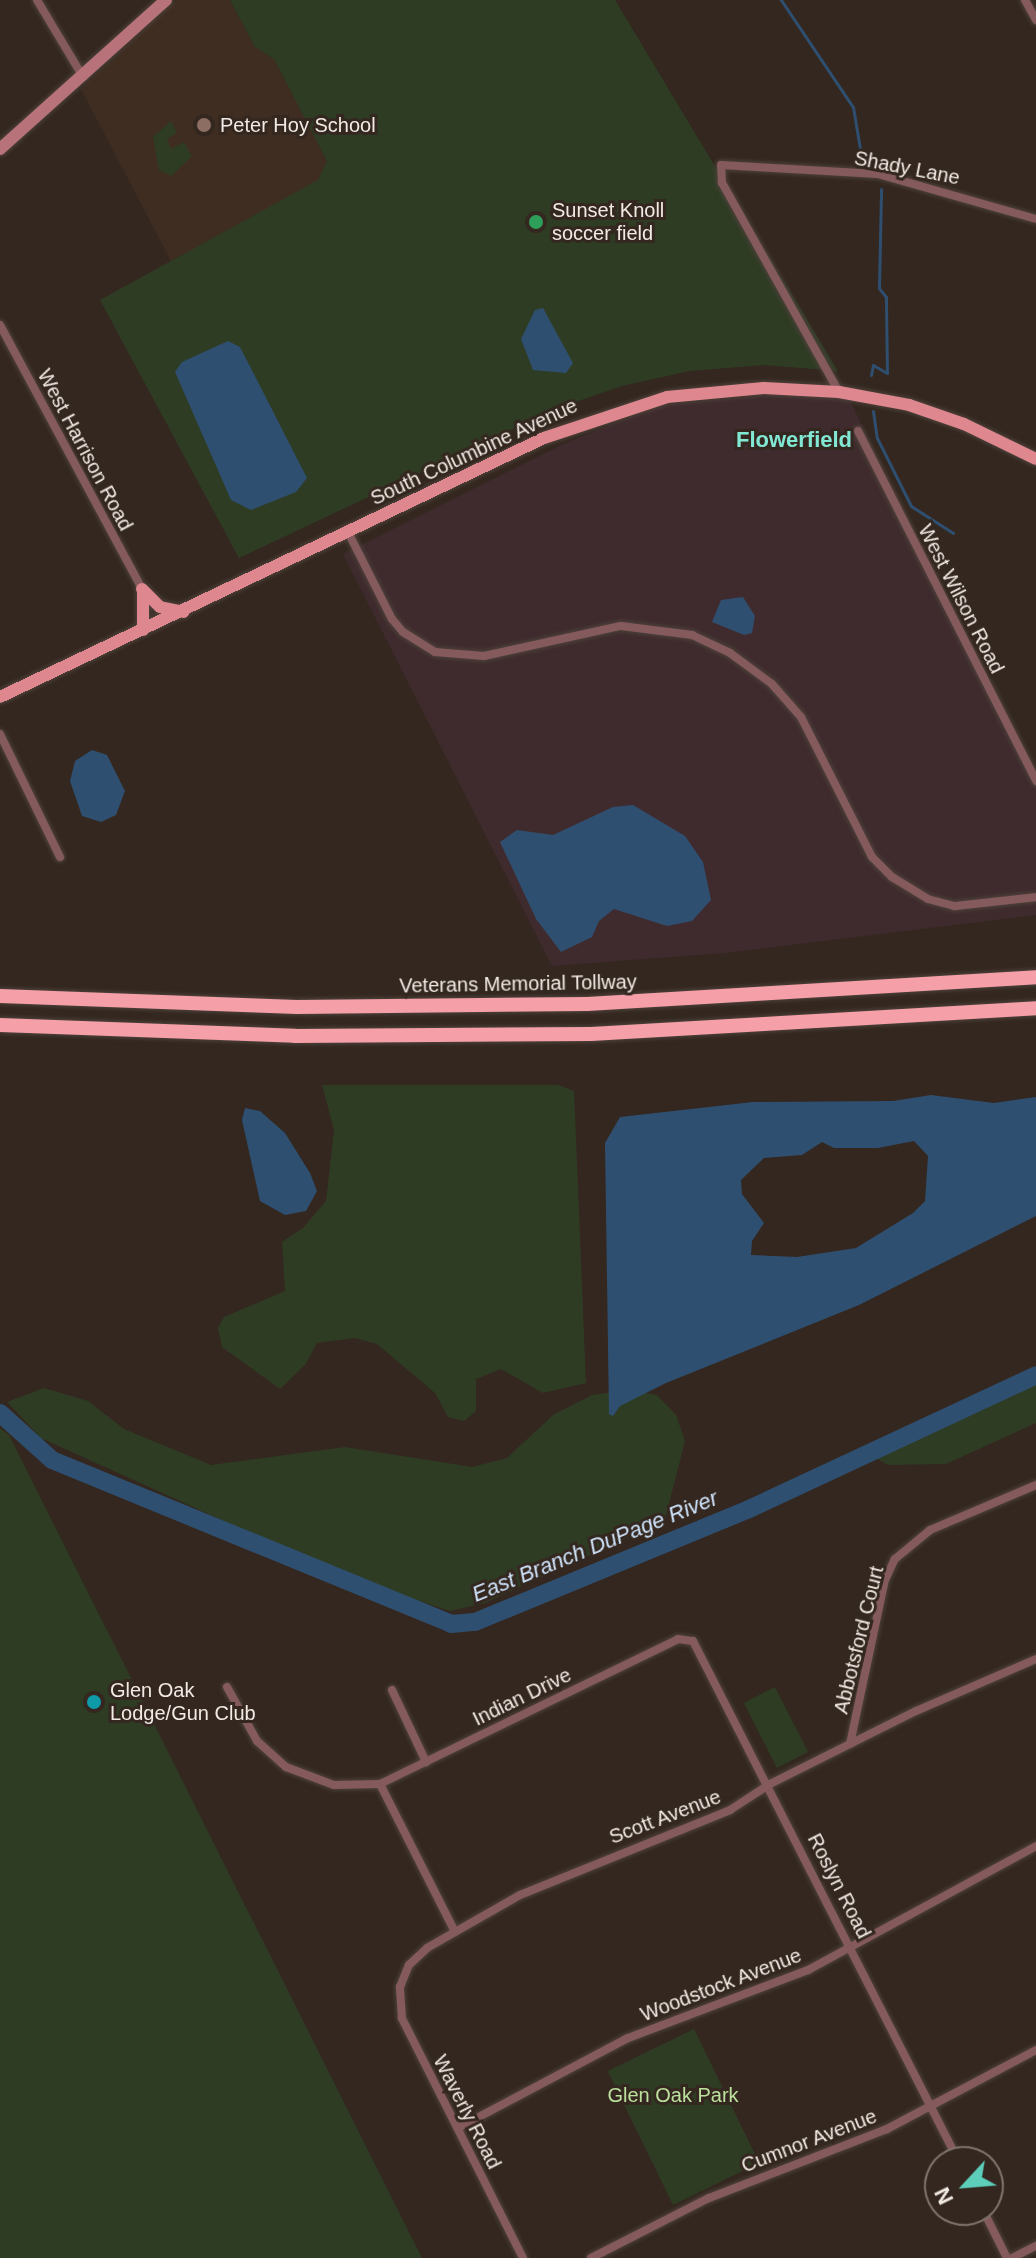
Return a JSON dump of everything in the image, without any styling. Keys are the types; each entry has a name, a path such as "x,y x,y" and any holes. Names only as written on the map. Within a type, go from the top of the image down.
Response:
{"highway":[{"name":"Veterans Memorial Tollway","path":"0,996 297,1007 587,1004 1036,977"},
{"path":"0,1025 295,1036 576,1034 1036,1008"}],"main road":[{"path":"0,149 166,0"},
{"name":"South Columbine Avenue","path":"0,697 349,534 544,438 615,411 716,390 839,392 909,405 964,424 1036,459"},
{"path":"142,589 160,607 183,612"},
{"path":"142,589 147,613 143,630"}],"street":[{"path":"37,0 83,77"},
{"path":"1025,0 1036,20"},
{"name":"Shady Lane","path":"839,392 722,183 721,165 878,174 1036,219"},
{"name":"West Harrison Road","path":"0,325 142,589"},
{"name":"West Wilson Road","path":"858,431 1036,781"},
{"path":"349,534 392,619 403,632 435,652 484,656 621,626 692,635 730,653 772,684 801,717 872,857 892,877 928,899 955,906 1036,897"},
{"path":"0,734 60,857"},
{"name":"Abbotsford Court","path":"850,1744 885,1580 895,1559 930,1530 1036,1485"},
{"name":"Indian Drive","path":"380,1784 678,1639"},
{"name":"Roslyn Road","path":"678,1639 693,1641 703,1652 951,2146"},
{"name":"Scott Avenue","path":"402,1976 417,1956 454,1930 581,1866 730,1810 770,1784 850,1744 1036,1659"},
{"path":"227,1687 257,1741 286,1767 334,1785 380,1784 454,1930"},
{"path":"392,1690 426,1762"},
{"name":"Woodstock Avenue","path":"458,2128 628,2038 764,1989 851,1947 1036,1846"},
{"name":"Waverly Road","path":"402,1976 402,2018 523,2258"},
{"name":"Cumnor Avenue","path":"591,2258 709,2198 858,2142 932,2107 1036,2050"},
{"path":"992,2226 1010,2258 1036,2246"}],"shaded area":[{"name":"Peter Hoy School","path":"176,0 230,0 255,47 274,59 327,161 319,180 171,261 81,89"},
{"path":"777,394 849,399 1036,774 1036,915 725,953 552,966 343,554 561,445 660,405"}],"green space":[{"path":"230,0 615,0 838,371 764,365 690,371 622,386 555,409 239,558 100,300 318,180 327,161 274,59 255,47"},
{"path":"171,121 177,133 167,139 171,149 184,142 192,156 171,176 159,170 153,137"},
{"path":"322,1085 558,1085 574,1091 586,1383 543,1393 501,1369 476,1379 476,1411 464,1421 448,1417 435,1393 377,1344 355,1338 317,1343 305,1365 280,1389 222,1347 218,1328 224,1317 285,1291 282,1242 303,1228 326,1201 334,1130"},
{"path":"1036,1384 1036,1423 946,1464 888,1465 876,1458"},
{"path":"44,1388 88,1401 124,1429 211,1465 345,1447 472,1467 507,1458 553,1415 592,1395 627,1390 657,1395 676,1415 685,1441 666,1515 651,1527 485,1603 450,1611 352,1579 41,1438 7,1402"},
{"path":"0,1428 9,1435 422,2258 0,2258"},
{"path":"775,1687 808,1752 777,1768 744,1703"},
{"name":"Glen Oak Park","path":"694,2029 759,2163 673,2205 608,2071"}],"water":[{"path":"543,308 573,363 566,373 533,370 521,339 535,310"},
{"path":"228,341 240,347 307,478 296,492 251,510 231,500 175,372 182,362"},
{"path":"743,597 755,616 752,633 744,635 712,622 721,600"},
{"path":"92,750 107,755 125,791 116,815 101,822 82,816 70,781 75,761"},
{"path":"633,805 685,836 703,862 711,900 692,921 667,926 614,909 599,921 592,937 561,952 536,919 500,842 517,830 553,835 613,807"},
{"path":"931,1095 994,1103 1036,1097 1036,1216 859,1305 666,1383 620,1406 613,1416 609,1414 605,1143 620,1117 753,1102 893,1101","holes":["914,1141 928,1156 925,1201 913,1213 856,1248 797,1257 751,1255 752,1241 764,1223 742,1194 741,1180 764,1158 802,1155 822,1142 834,1148 878,1148"]},
{"path":"245,1108 260,1111 285,1133 310,1173 317,1191 306,1211 285,1215 260,1201 242,1120"}],"waterway":[{"path":"781,0 853,107 862,161"},
{"path":"871,375 873,365 887,373 886,297 879,288 881,189"},
{"path":"873,411 877,438 911,506 953,533"},
{"name":"East Branch DuPage River","path":"0,1413 52,1460 451,1624 475,1622 747,1510 1036,1375"}],"place":[{"name":"Peter Hoy School","path":"204,125"},
{"name":"Sunset Knoll soccer field","path":"536,222"},
{"name":"Glen Oak Lodge/Gun Club","path":"94,1702"}],"district":[{"name":"Flowerfield","path":"794,440"}]}
